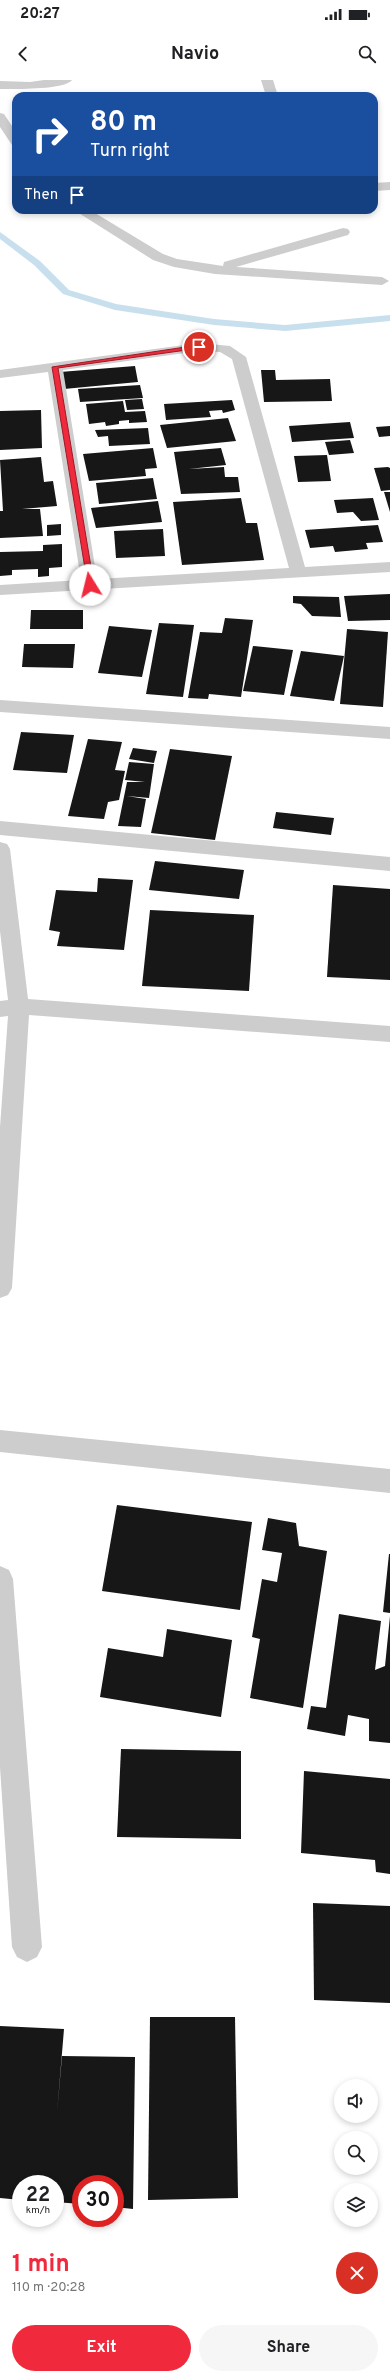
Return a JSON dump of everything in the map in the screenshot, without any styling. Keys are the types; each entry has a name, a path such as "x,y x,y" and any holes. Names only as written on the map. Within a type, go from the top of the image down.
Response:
{"street":[{"path":"0,85 30,86 66,80"},
{"path":"267,80 271,92"},
{"path":"0,117 12,136"},
{"path":"378,187 390,186"},
{"path":"86,214 158,257 174,263 215,270 382,281"},
{"path":"215,270 343,232"},
{"path":"0,374 199,347 219,347 232,351 239,357 299,574"},
{"path":"55,367 90,585"},
{"path":"0,590 299,574 390,567"},
{"path":"0,706 390,733"},
{"path":"0,828 390,864"},
{"path":"0,849 10,1007 0,1288"},
{"path":"10,1007 390,1034"},
{"path":"0,1440 390,1481"},
{"path":"0,1579 7,1757 27,1947"}],"building":[{"path":"135,366 138,382 64,389 60,372"},
{"path":"261,370 275,370 276,380 330,379 332,401 264,402"},
{"path":"140,385 143,398 80,402 78,389"},
{"path":"142,399 144,409 127,410 125,400"},
{"path":"232,400 235,410 223,413 222,410 209,411 211,417 166,420 164,404"},
{"path":"123,401 125,412 145,411 147,422 129,423 129,420 119,421 119,424 106,426 105,422 89,424 86,404"},
{"path":"41,410 42,448 0,450 0,411"},
{"path":"228,418 236,441 167,448 160,425"},
{"path":"350,422 354,438 292,442 289,426"},
{"path":"390,426 390,436 379,437 376,427"},
{"path":"148,428 150,444 109,446 108,436 98,437 95,430"},
{"path":"350,440 354,453 329,455 325,442"},
{"path":"153,448 157,468 145,469 146,476 89,481 83,454"},
{"path":"221,448 226,465 189,469 224,467 225,477 238,477 240,492 181,494 174,452"},
{"path":"327,455 331,481 298,482 294,456"},
{"path":"41,457 44,482 53,481 57,506 22,509 40,509 43,536 0,538 0,511 3,511 0,460"},
{"path":"374,468 390,468 390,490 381,491"},
{"path":"153,478 157,499 99,504 96,483"},
{"path":"384,492 390,492 390,512"},
{"path":"241,498 246,523 257,523 264,560 182,565 173,502"},
{"path":"373,498 379,520 361,521 353,512 337,513 334,500"},
{"path":"158,501 162,522 96,528 91,508"},
{"path":"61,524 61,535 47,536 47,525"},
{"path":"378,525 383,542 366,543 368,549 335,552 333,546 310,548 305,530"},
{"path":"163,529 165,556 116,558 114,531"},
{"path":"62,544 62,567 49,568 49,576 38,577 38,569 12,570 12,575 0,576 0,552 43,551 43,545"},
{"path":"390,594 390,620 348,621 344,596"},
{"path":"293,596 339,597 341,617 312,616 301,604 293,603"},
{"path":"31,610 83,610 83,629 30,629"},
{"path":"225,618 253,620 241,697 209,694 208,699 188,698 200,632 222,633"},
{"path":"159,623 194,625 183,697 146,694"},
{"path":"109,626 152,630 142,677 98,673"},
{"path":"347,629 388,632 383,707 340,704"},
{"path":"24,644 75,644 73,668 22,667"},
{"path":"253,646 293,650 284,695 243,691"},
{"path":"301,651 344,656 334,701 290,696"},
{"path":"21,732 74,735 67,773 13,770"},
{"path":"88,739 122,742 115,770 125,771 119,800 108,802 104,819 68,816"},
{"path":"133,748 157,751 154,763 129,759"},
{"path":"170,749 232,756 215,840 151,833"},
{"path":"129,762 154,764 149,798 127,796 146,799 141,827 118,826 127,782 145,782 125,780"},
{"path":"276,812 334,818 331,835 273,828"},
{"path":"155,861 244,870 239,899 149,890"},
{"path":"98,878 133,880 124,950 57,946 60,932 49,930 56,890 97,892"},
{"path":"333,885 390,889 390,980 327,977"},
{"path":"150,910 254,915 249,991 142,986"},
{"path":"117,1505 252,1522 240,1610 102,1591"},
{"path":"268,1518 296,1523 299,1546 327,1551 303,1708 250,1698 260,1639 252,1637 262,1579 277,1582 282,1553 262,1550"},
{"path":"390,1554 390,1613 383,1612"},
{"path":"339,1614 381,1621 375,1670 385,1666 390,1616 390,1743 369,1741 369,1719 348,1715 345,1736 307,1729 311,1706 326,1708"},
{"path":"167,1629 232,1640 221,1717 100,1697 108,1648 163,1657"},
{"path":"121,1749 241,1751 241,1839 117,1837"},
{"path":"304,1771 390,1779 390,1874 376,1872 375,1860 301,1853"},
{"path":"313,1903 390,1906 390,2003 314,2000"},
{"path":"150,2017 235,2017 238,2198 148,2200"},
{"path":"0,2026 64,2029 57,2113 62,2056 135,2057 133,2209 124,2208 124,2175 72,2175 72,2203 64,2203 64,2175 12,2175 12,2199 0,2198"}],"waterway":[{"path":"0,235 37,263 66,292 115,307 214,322 285,328 390,318"}],"route":[{"path":"90,585 55,367 199,347"}]}
